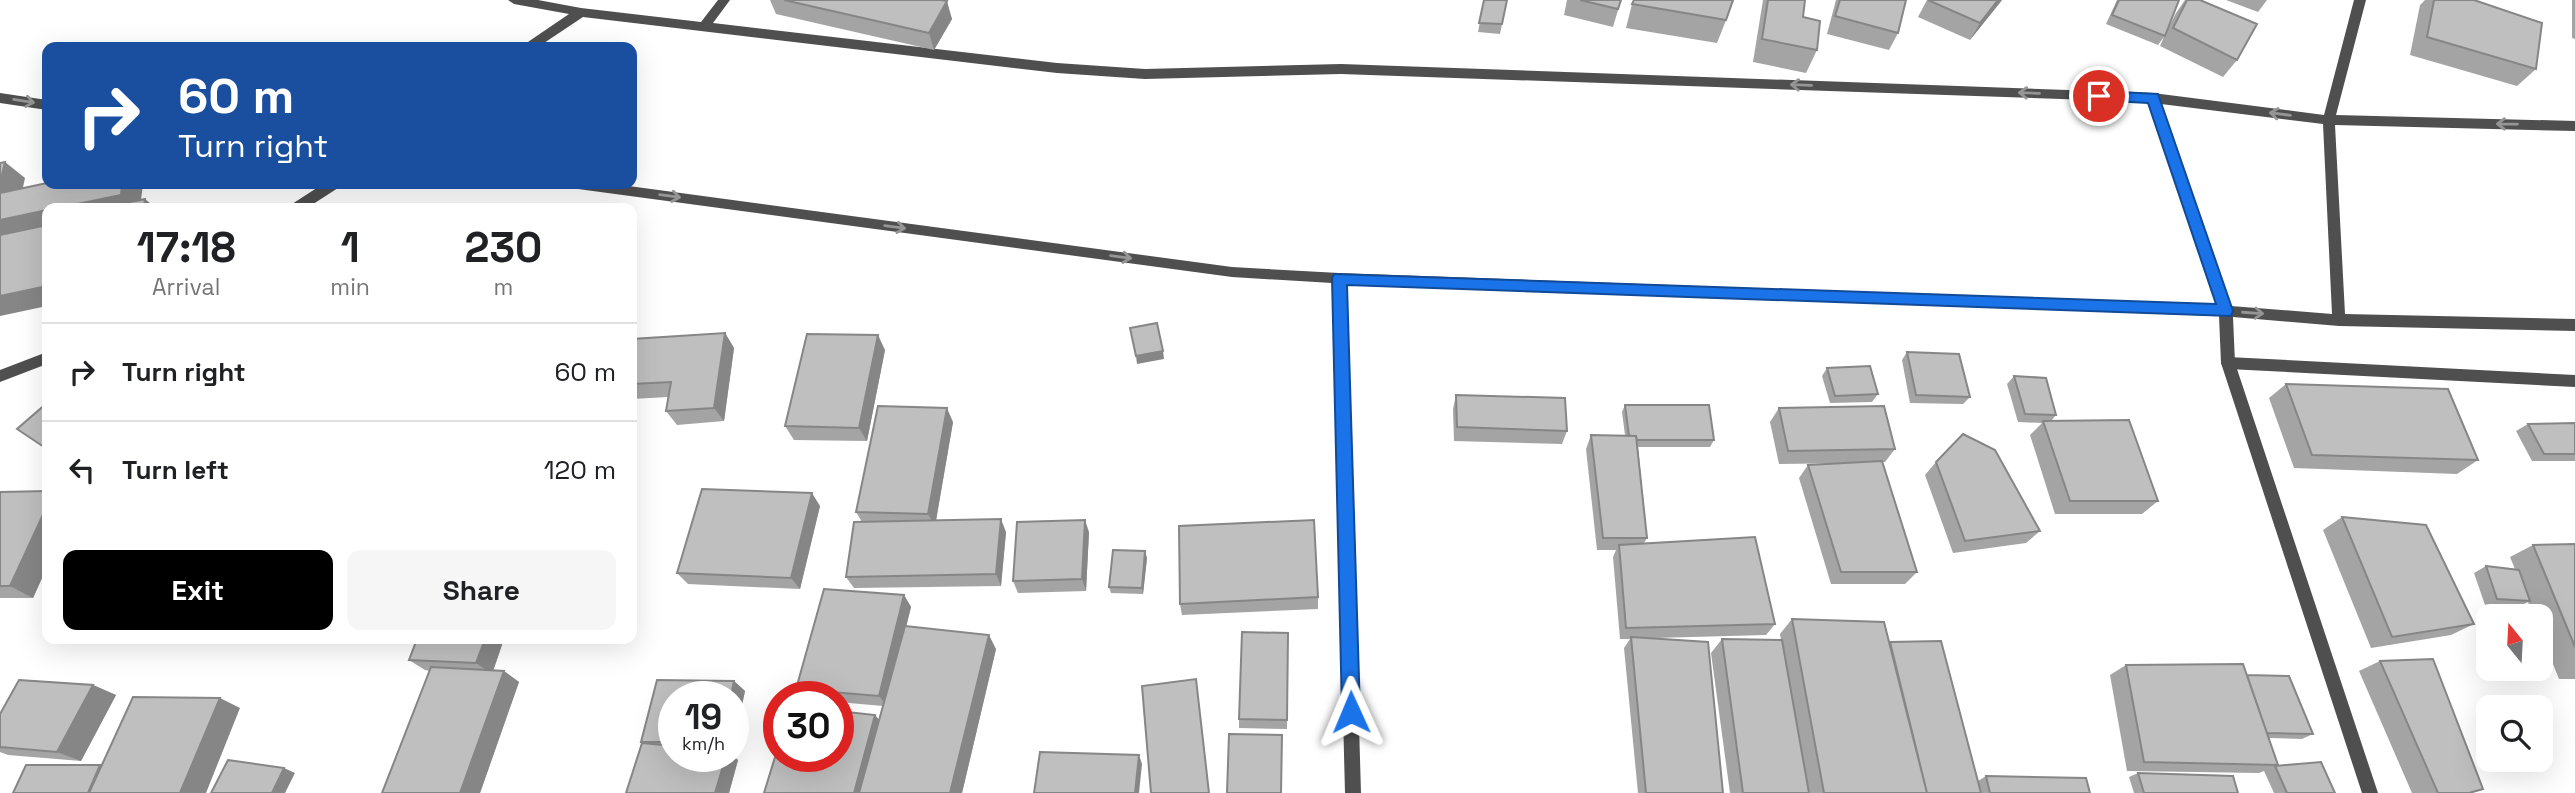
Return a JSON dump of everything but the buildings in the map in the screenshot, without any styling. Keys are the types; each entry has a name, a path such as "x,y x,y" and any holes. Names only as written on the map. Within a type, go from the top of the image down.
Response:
{"street":[{"path":"514,0 581,12 1056,68 1145,74 1341,69 2153,98 2329,120 2575,126"},
{"path":"705,25 724,0"},
{"path":"2339,320 2329,120 2360,0"},
{"path":"536,42 581,12"},
{"path":"0,98 42,104"},
{"path":"2153,98 2225,311 2228,363 2370,793"},
{"path":"304,203 326,189"},
{"path":"615,189 1232,272 2225,311 2339,320 2575,325"},
{"path":"1339,278 1353,793"},
{"path":"0,376 42,360"},
{"path":"2228,363 2575,381"}],"route":[{"path":"1351,712 1339,278 2225,311 2153,98 2099,96"}]}
